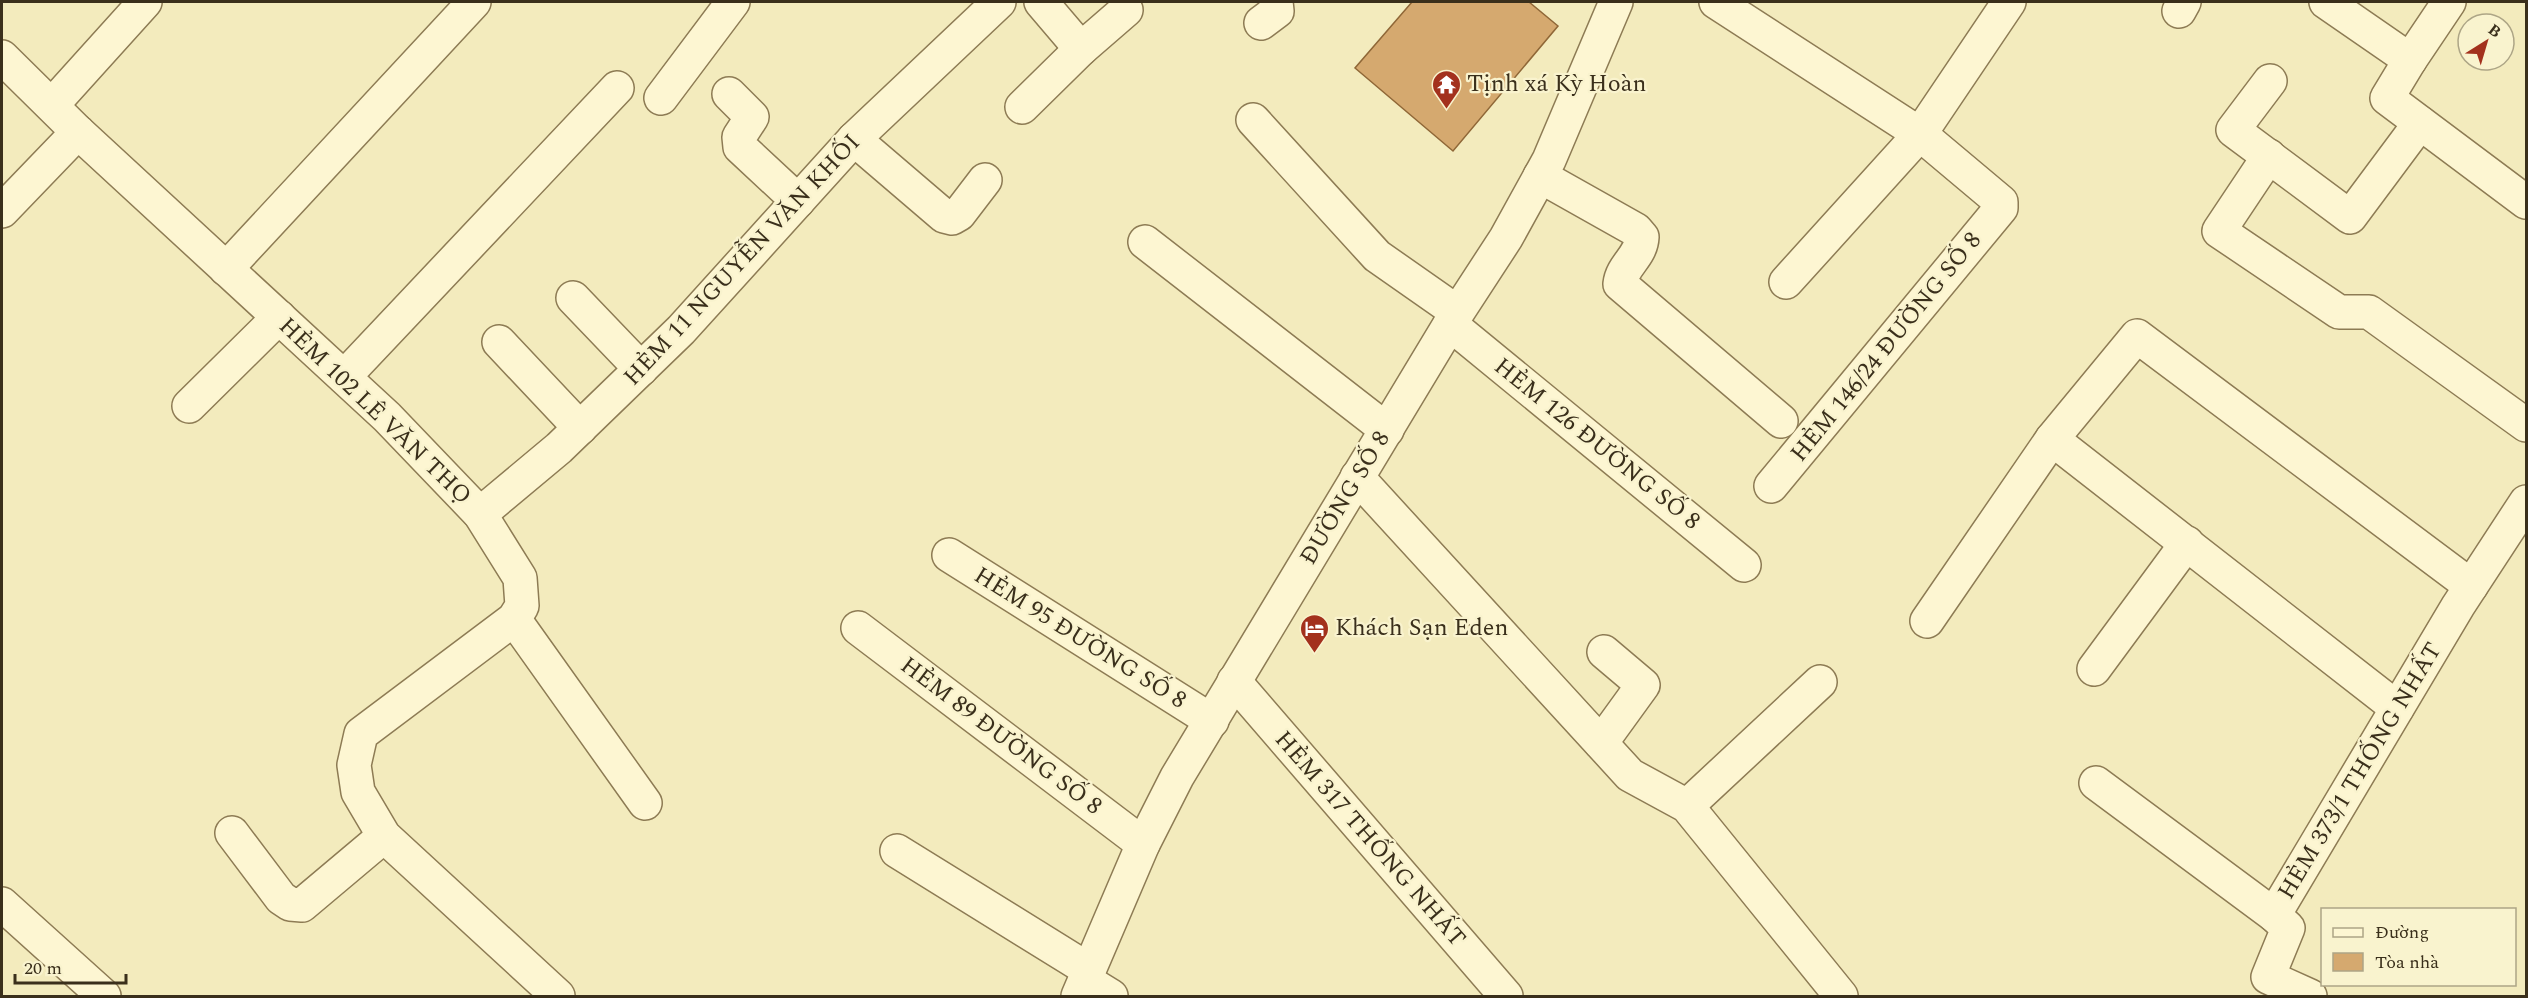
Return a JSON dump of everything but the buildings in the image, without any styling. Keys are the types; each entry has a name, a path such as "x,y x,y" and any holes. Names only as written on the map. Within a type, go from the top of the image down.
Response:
{"street":[{"path":"52,105 145,2"},
{"path":"226,269 474,2"},
{"path":"661,98 733,2"},
{"name":"HẺM 11 NGUYỄN VĂN KHỐI","path":"480,514 580,428 681,330 854,139 999,2"},
{"path":"1041,2 1081,49"},
{"name":"ĐƯỜNG SỐ 8","path":"1091,986 1143,844 1177,777 1454,318 1506,238 1540,176 1571,111 1616,2"},
{"path":"1716,2 1920,134"},
{"path":"1786,282 1920,134 2009,2"},
{"path":"2326,2 2410,60"},
{"path":"2449,2 2387,98 2420,123 2522,188"},
{"path":"1022,107 1081,49 1126,10"},
{"name":"HẺM 102 LÊ VĂN THỌ","path":"2,57 78,132 387,417 480,514 520,578 522,606 514,619"},
{"path":"2270,81 2233,130 2350,217 2420,123"},
{"path":"344,377 617,88"},
{"path":"729,94 752,117 739,137 740,147 798,201"},
{"name":"HẺM 126 ĐƯỜNG SỐ 8","path":"1253,120 1377,256 1454,318 1744,565"},
{"path":"2,211 78,132"},
{"name":"HẺM 146/24 ĐƯỜNG SỐ 8","path":"1771,486 2001,208 1998,198 1920,134"},
{"path":"854,139 945,216 952,218 958,214 984,180"},
{"path":"2269,156 2219,231 2339,312 2368,312 2526,425"},
{"path":"1540,176 1636,230 1642,237 1641,249 1621,276 1620,284 1781,421"},
{"path":"1145,242 1387,430"},
{"path":"573,298 641,369"},
{"path":"189,406 279,317"},
{"path":"1927,621 2052,439 2138,336 2471,586"},
{"path":"499,342 580,428"},
{"path":"2052,439 2397,708"},
{"path":"1357,477 1630,775 1687,806 1841,996"},
{"name":"HẺM 373/1 THỐNG NHẤT","path":"2096,783 2274,915 2471,586 2526,502"},
{"path":"2094,669 2187,543"},
{"name":"HẺM 95 ĐƯỜNG SỐ 8","path":"949,555 1212,721"},
{"path":"558,996 384,836 358,792 354,765 361,734 514,619 645,803"},
{"name":"HẺM 89 ĐƯỜNG SỐ 8","path":"858,628 1143,844"},
{"path":"1601,743 1642,689 1643,684 1604,651"},
{"name":"HẺM 317 THỐNG NHẤT","path":"1234,681 1506,996"},
{"path":"1687,806 1820,682"},
{"path":"232,833 281,898 290,904 302,905 384,836"},
{"path":"897,850 1091,986"},
{"path":"2,904 104,996"},
{"path":"2274,915 2288,928 2268,977 2310,996"}],"place":[{"name":"Tịnh xá Kỳ Hoàn","path":"1446,110"},
{"name":"Khách Sạn Eden","path":"1314,654"}]}
